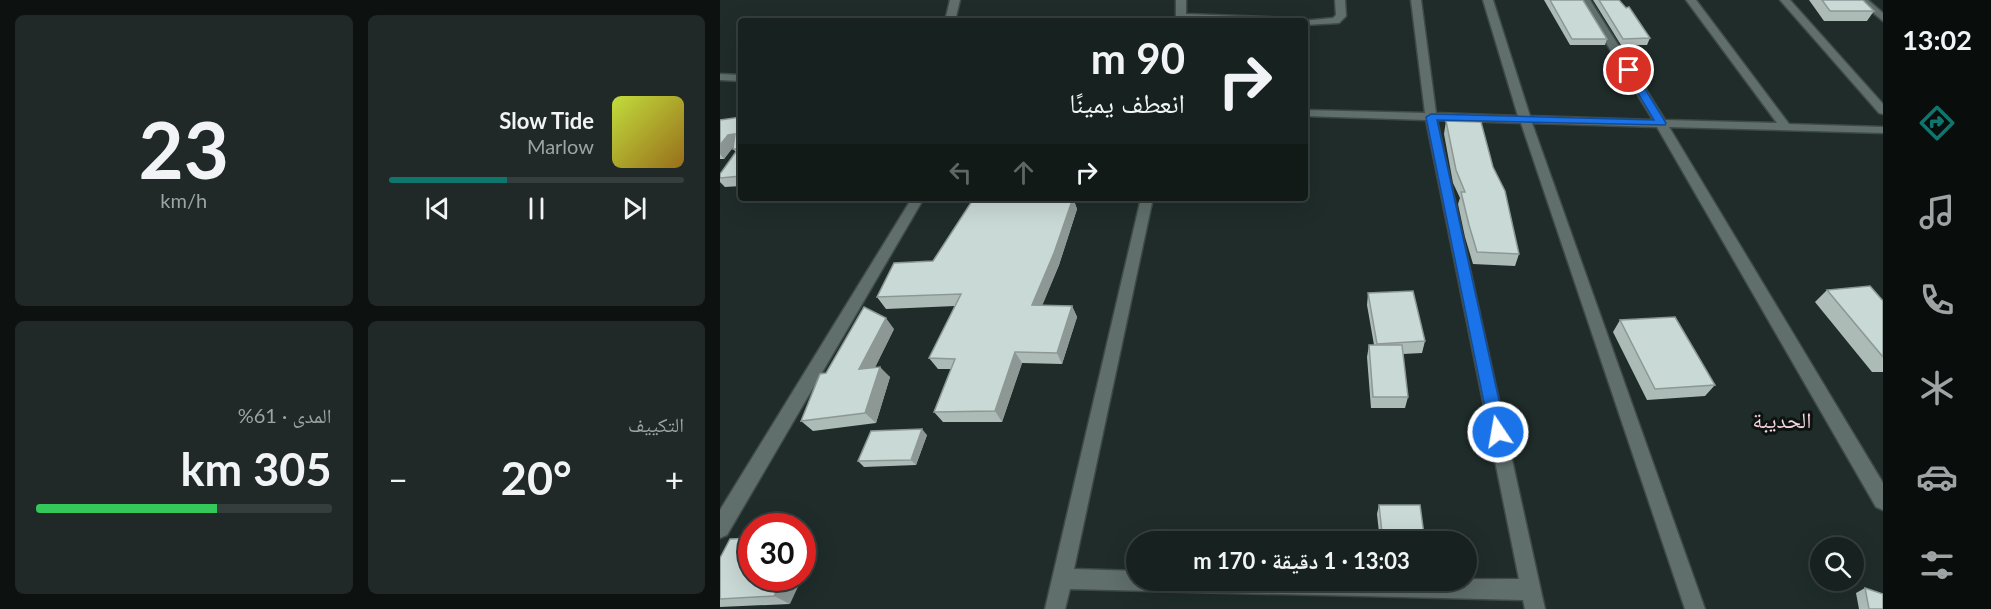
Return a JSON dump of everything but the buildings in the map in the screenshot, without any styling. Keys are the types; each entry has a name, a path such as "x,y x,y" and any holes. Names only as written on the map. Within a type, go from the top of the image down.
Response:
{"street":[{"path":"951,18 955,0"},
{"path":"1181,0 1181,18"},
{"path":"1308,21 1336,21 1341,16 1340,0"},
{"path":"1062,579 1534,599 1431,117 1416,0"},
{"path":"1488,0 1525,119 1695,609"},
{"path":"1585,0 1661,123 1883,501"},
{"path":"1691,0 1786,128"},
{"path":"1785,0 1883,111"},
{"path":"1863,0 1883,18"},
{"path":"720,77 738,78"},
{"path":"1308,113 1883,130"},
{"path":"720,528 916,201"},
{"path":"1055,609 1146,201"}],"district":[{"name":"الحديبة","path":"1782,420"}],"route":[{"path":"1498,432 1431,117 1661,123 1629,70"}]}
